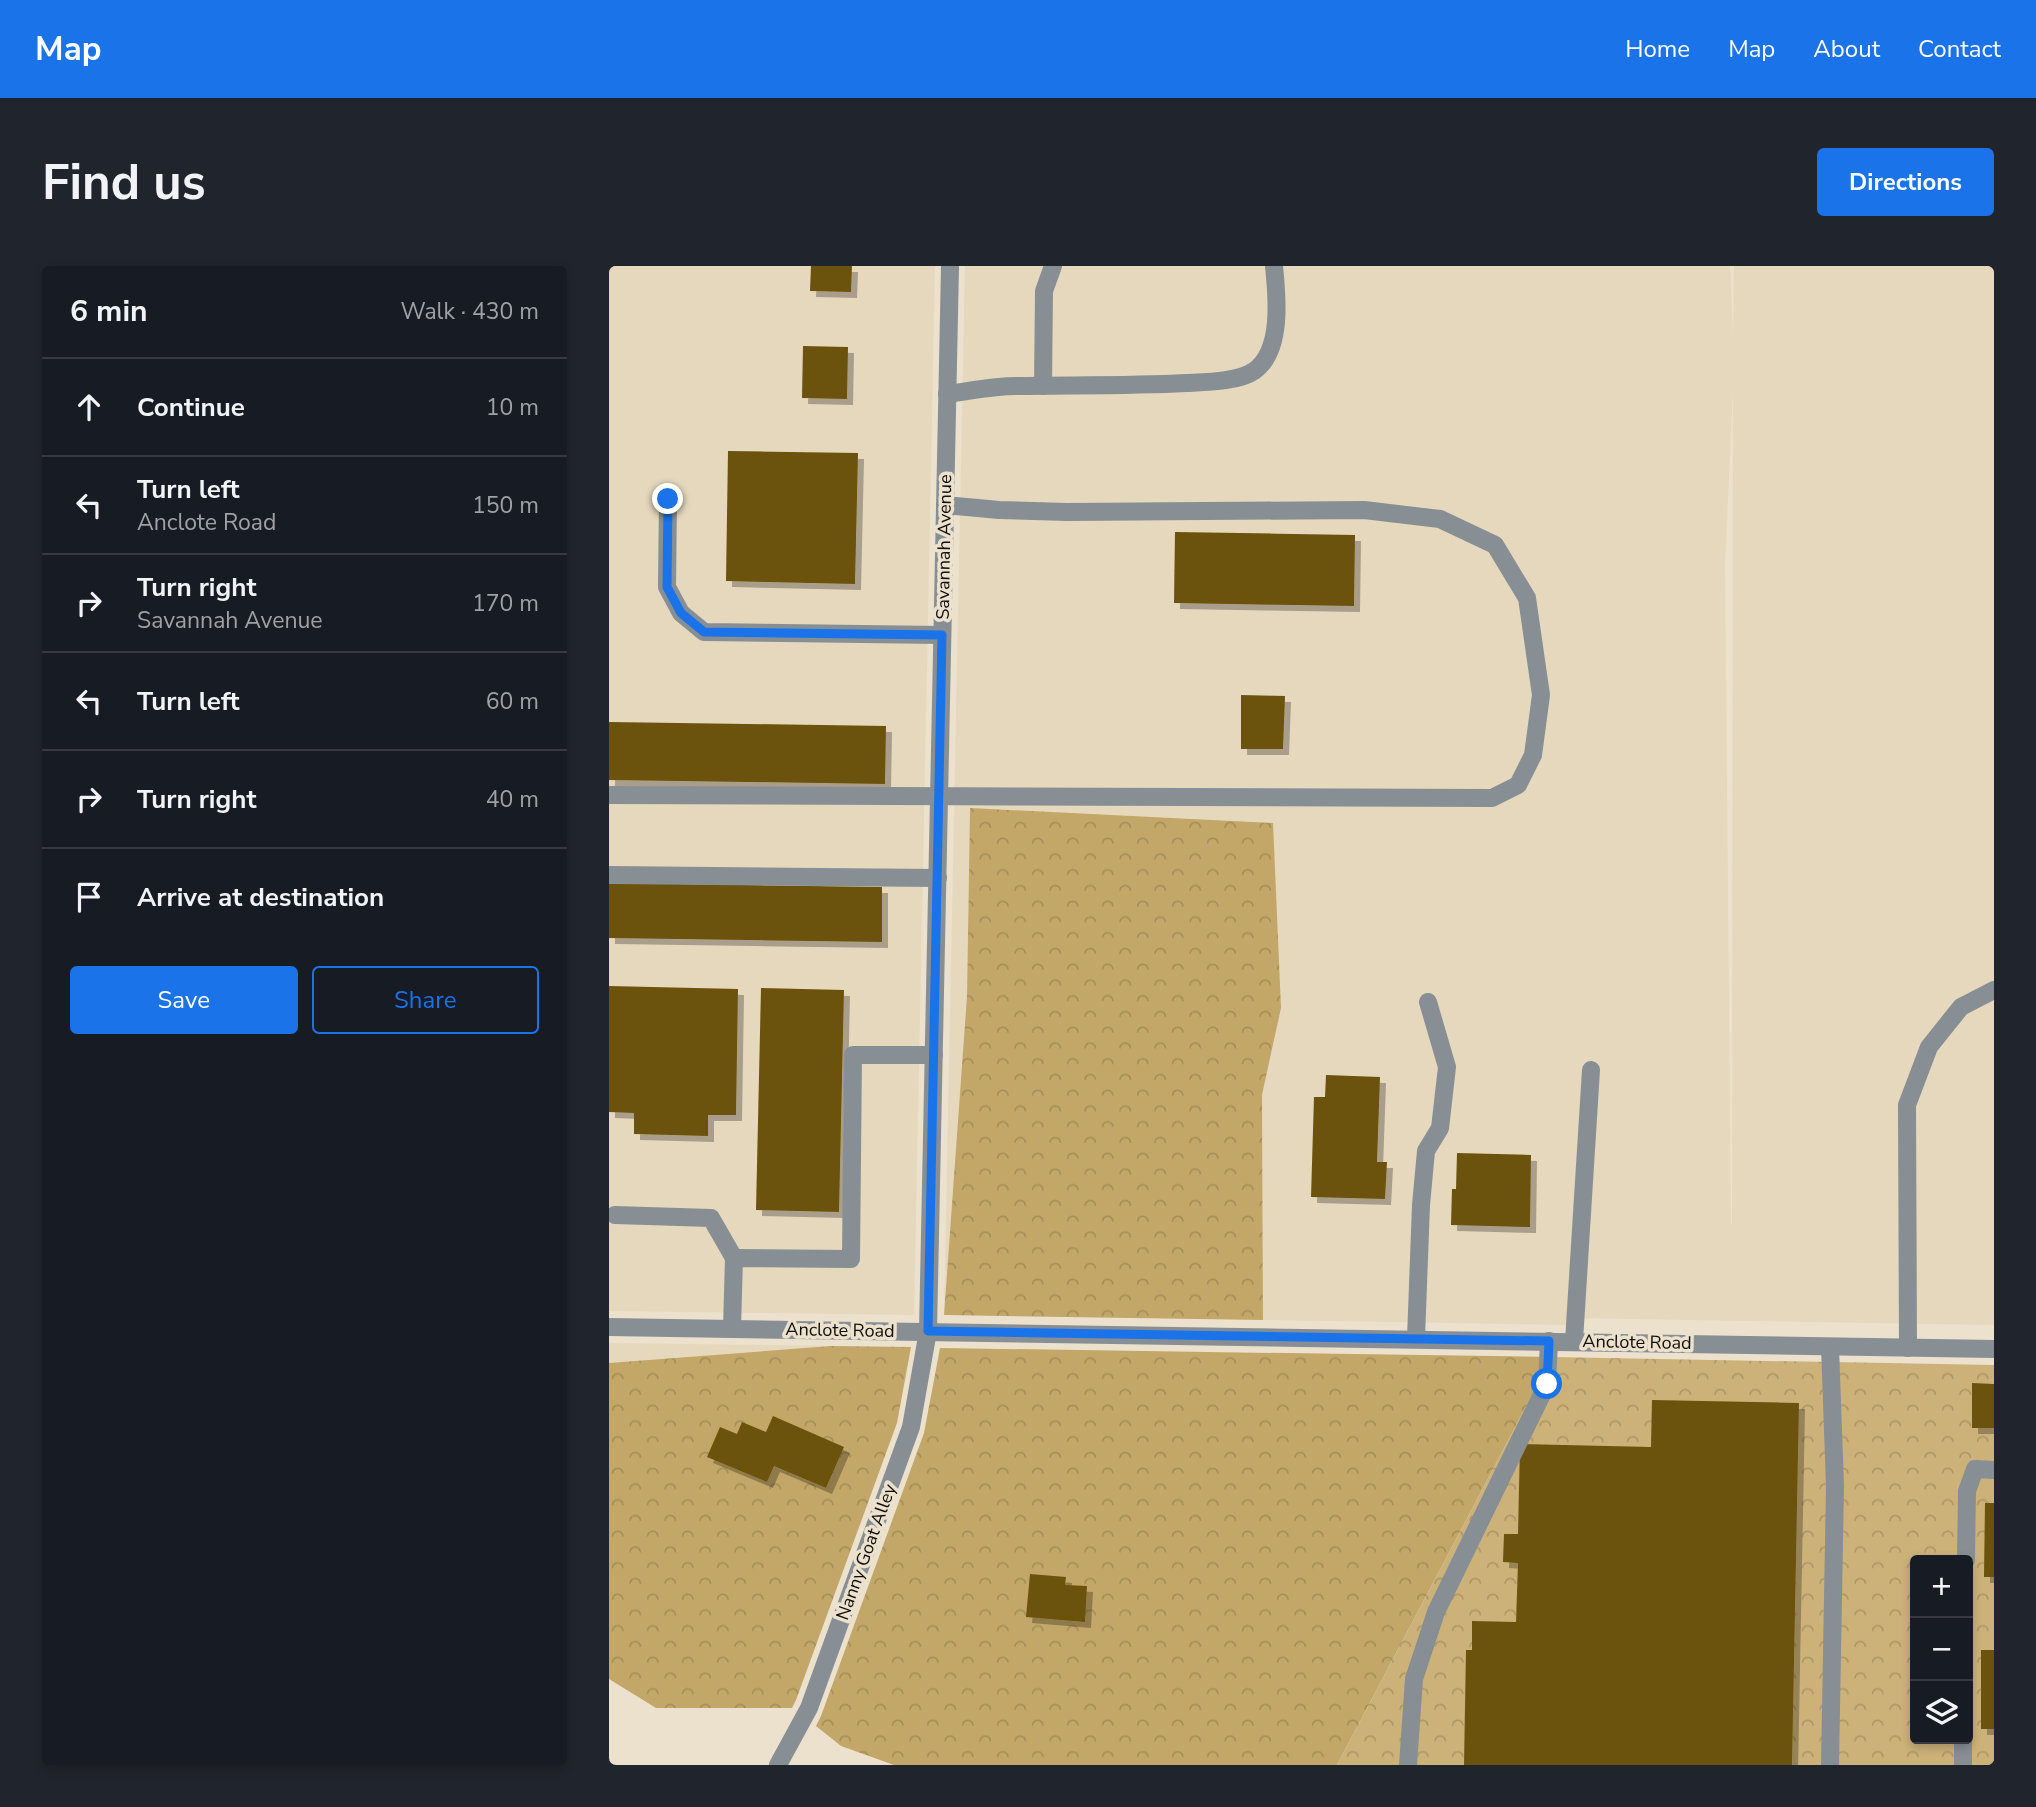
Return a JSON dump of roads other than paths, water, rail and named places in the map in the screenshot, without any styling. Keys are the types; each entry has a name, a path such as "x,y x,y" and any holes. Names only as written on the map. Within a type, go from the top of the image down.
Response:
{"street":[{"name":"Savannah Avenue","path":"928,1331 950,266"},
{"path":"1043,386 1044,291 1053,266"},
{"path":"947,394 1013,386 1114,387 1221,381 1253,372 1265,359 1275,332 1277,292 1274,266"},
{"path":"668,499 667,587 681,613 704,632 942,635"},
{"path":"609,795 1492,798 1518,785 1533,755 1541,695 1527,598 1495,545 1440,519 1364,510 1067,512 945,505"},
{"path":"609,875 938,878"},
{"path":"1908,1348 1907,1105 1929,1047 1961,1007 1994,990"},
{"path":"1416,1338 1421,1205 1426,1151 1440,1128 1447,1067 1428,1002"},
{"path":"734,1258 851,1259 853,1055 934,1055"},
{"path":"1574,1341 1591,1070"},
{"path":"615,1214 711,1218 734,1258 732,1328"},
{"name":"Anclote Road","path":"609,1327 1994,1349"},
{"name":"Nanny Goat Alley","path":"778,1765 809,1708 911,1427 928,1331"},
{"path":"1408,1765 1414,1679 1436,1612 1547,1384 1549,1341"},
{"path":"1830,1347 1835,1486 1830,1765"},
{"path":"1966,1555 1968,1491 1975,1469 1994,1470"},
{"path":"1963,1744 1963,1765"}]}
